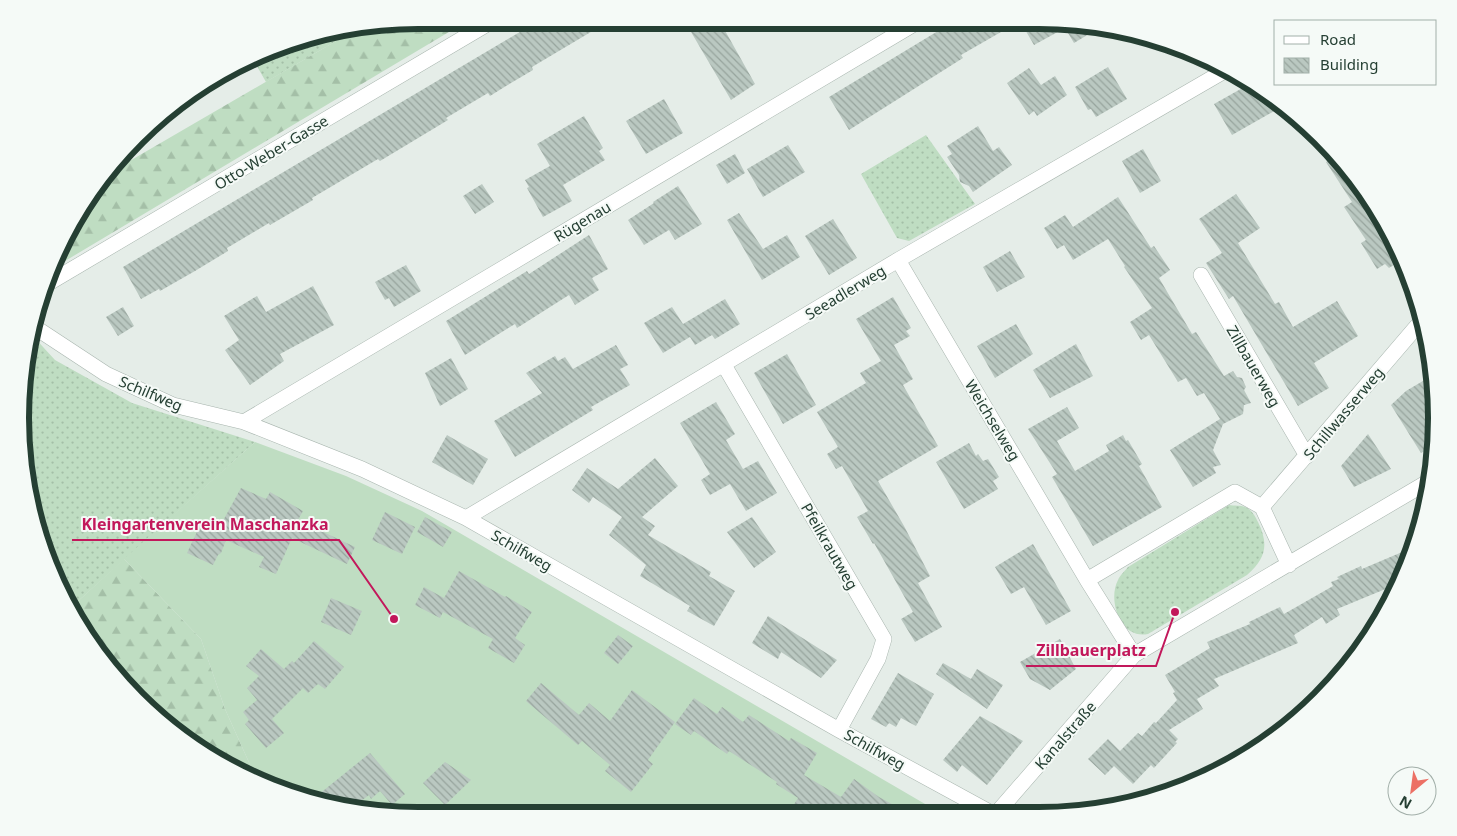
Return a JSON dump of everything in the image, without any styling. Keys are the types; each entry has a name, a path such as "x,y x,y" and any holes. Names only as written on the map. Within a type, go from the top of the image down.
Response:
{"street":[{"name":"Otto-Weber-Gasse","path":"54,280 479,29"},
{"name":"Rügenau","path":"244,422 906,29"},
{"name":"Seeadlerweg","path":"466,518 898,260 1220,74"},
{"name":"Weichselweg","path":"898,260 1087,580 1134,655"},
{"name":"Zillbauerweg","path":"1201,276 1307,456"},
{"name":"Schillwasserweg","path":"1262,507 1417,325"},
{"name":"Schilfweg","path":"39,330 106,374 173,406 244,422 362,469 466,518 839,730 980,807"},
{"name":"Pfeilkrautweg","path":"724,365 884,639 878,659 839,730"},
{"path":"1087,580 1235,492 1262,507 1289,565 1422,485"},
{"name":"Kanalstraße","path":"1002,807 1134,655 1289,565"}],"green space":[{"path":"454,29 61,264 81,223 121,166 346,35 393,30"},
{"path":"346,35 266,82 256,64 293,49"},
{"path":"926,135 975,204 909,241 897,238 861,174"},
{"path":"37,340 55,360 132,403 255,442 76,603 58,567 49,543 36,494 32,469 29,418 32,367"},
{"path":"255,442 346,476 422,511 930,807 418,807 367,804 342,800 293,787 252,770 225,709 201,639 124,559"},
{"path":"1229,505 1247,508 1253,513 1258,522 1264,537 1264,551 1258,563 1247,575 1148,634 1130,631 1119,617 1114,598 1115,589 1121,575 1128,567"},
{"path":"124,559 201,639 225,709 252,770 202,742 161,711 125,675 109,655 76,603"}],"building":[{"path":"525,29 596,29 532,67 533,70 490,96 488,93 446,118 448,120 380,161 378,159 270,225 269,223 227,248 228,251 160,291 159,289 141,299 123,267"},
{"path":"689,29 724,29 755,84 731,100"},
{"path":"942,29 1006,29 961,55 963,58 849,130 829,97"},
{"path":"1025,29 1062,30 1034,45"},
{"path":"1066,30 1092,32 1074,43"},
{"path":"1108,67 1127,99 1096,117 1091,109 1088,110 1075,87"},
{"path":"1029,68 1041,85 1055,76 1067,95 1037,116 1034,111 1029,115 1007,83"},
{"path":"1244,87 1252,95 1254,94 1277,110 1232,135 1214,104"},
{"path":"664,99 683,133 646,154 626,121"},
{"path":"584,116 603,148 599,151 605,160 563,185 572,201 543,217 527,188 529,187 525,180 550,166 537,144"},
{"path":"978,126 993,151 999,147 1012,165 973,192 969,186 960,182 959,175 947,157 952,154 947,146"},
{"path":"788,145 805,172 763,197 747,169"},
{"path":"1143,149 1161,181 1140,193 1122,161"},
{"path":"735,154 745,173 727,184 716,165"},
{"path":"1330,159 1332,161 1363,202 1396,263 1389,268 1385,264 1377,269 1361,243 1366,240 1344,207 1352,202 1326,162"},
{"path":"482,184 494,202 475,214 463,196"},
{"path":"678,186 702,224 675,240 669,230 644,245 628,220"},
{"path":"1236,194 1260,228 1238,243 1275,304 1279,302 1293,327 1337,301 1358,336 1314,363 1329,388 1298,406 1233,296 1229,299 1206,263 1222,253 1199,219"},
{"path":"1118,197 1151,248 1154,246 1170,270 1159,278 1192,334 1196,332 1224,376 1233,371 1237,377 1242,378 1246,387 1244,390 1251,403 1244,405 1243,414 1223,424 1213,450 1221,465 1213,467 1216,473 1193,487 1170,450 1220,419 1204,393 1197,396 1186,378 1178,382 1149,335 1141,340 1130,322 1152,308 1124,267 1108,239 1073,260 1064,245 1057,249 1044,228 1065,215 1073,227"},
{"path":"739,213 763,249 787,235 800,257 762,280 727,220"},
{"path":"833,219 857,258 829,275 805,236"},
{"path":"589,235 608,269 592,278 599,290 575,305 569,295 517,328 515,324 465,355 446,321 527,271 529,274"},
{"path":"1010,251 1025,277 997,292 983,267"},
{"path":"406,265 421,291 394,307 389,298 385,300 375,282"},
{"path":"313,286 334,325 280,354 284,361 250,385 225,350 239,340 224,316 257,296 266,312"},
{"path":"893,297 911,328 906,331 910,336 894,345 913,379 903,385 938,446 878,481 930,576 918,583 942,627 915,642 901,619 913,612 857,517 868,511 842,466 836,469 827,454 838,447 817,412 866,383 860,373 881,361 856,319"},
{"path":"725,299 740,324 715,339 712,335 695,345 690,337 663,353 644,323 672,307 683,324"},
{"path":"123,307 134,326 118,336 106,317"},
{"path":"1016,324 1033,354 995,378 977,346"},
{"path":"1076,344 1093,376 1050,398 1033,370"},
{"path":"616,345 628,365 620,369 630,385 591,407 593,410 515,457 494,421 542,393 526,373 555,356 558,361 565,357 573,369"},
{"path":"787,354 816,405 783,424 754,373"},
{"path":"451,358 468,389 440,406 425,373"},
{"path":"1426,379 1427,443 1426,450 1421,453 1391,405 1406,391"},
{"path":"716,402 735,434 726,440 743,469 758,461 777,493 746,511 730,484 710,495 701,480 710,474 680,423"},
{"path":"1067,407 1079,428 1057,441 1075,471 1109,451 1106,445 1123,435 1142,464 1139,466 1162,507 1093,546 1052,477 1057,474 1028,429"},
{"path":"1368,434 1391,469 1354,487 1341,466"},
{"path":"447,435 488,459 473,485 432,462"},
{"path":"969,443 976,456 978,454 983,461 988,459 999,477 993,481 998,489 964,509 936,462"},
{"path":"655,458 678,486 642,517 655,526 648,535 711,572 709,576 735,591 714,626 687,611 690,606 640,576 646,565 609,535 622,517 593,497 589,503 572,490 587,468 618,489"},
{"path":"241,488 266,499 270,492 303,511 298,520 355,547 347,564 292,538 276,574 259,567 264,557 226,540 221,553 213,565 187,553 202,521 219,528"},
{"path":"385,512 415,527 402,554 372,540"},
{"path":"425,517 452,532 443,547 417,532"},
{"path":"752,517 776,552 754,568 727,532"},
{"path":"1033,544 1071,611 1046,625 1024,587 1011,594 995,567"},
{"path":"1405,551 1389,587 1337,609 1340,615 1326,624 1322,617 1294,635 1298,643 1214,679 1219,686 1197,699 1203,709 1169,730 1178,739 1175,742 1177,743 1154,768 1151,765 1133,784 1114,766 1105,775 1088,759 1108,739 1120,751 1138,733 1142,736 1154,722 1156,723 1177,700 1173,693 1175,692 1165,675 1210,648 1207,642 1250,624 1249,622 1280,607 1284,614 1333,586 1331,582 1339,579 1337,577 1361,566 1362,569"},
{"path":"459,571 532,612 515,638 525,645 514,663 488,648 493,639 443,612 440,618 415,605 424,587 444,598"},
{"path":"331,598 362,611 351,635 321,622"},
{"path":"768,616 837,660 821,678 781,652 778,659 752,643"},
{"path":"618,635 633,646 618,664 604,653"},
{"path":"1060,639 1076,669 1050,690 1030,679 1020,662"},
{"path":"314,641 344,667 325,689 318,684 308,693 303,688 272,719 284,733 266,748 245,724 249,720 243,712 257,700 247,688 259,676 246,666 261,649 284,669 292,661 294,663"},
{"path":"943,663 971,679 977,669 1003,685 987,709 936,674"},
{"path":"898,673 934,694 916,726 901,718 896,727 889,723 886,727 871,719"},
{"path":"541,683 579,715 589,703 610,721 632,690 675,722 648,760 653,764 631,792 605,771 610,765 582,741 578,745 526,701"},
{"path":"694,698 717,714 722,707 743,722 749,715 789,741 791,738 817,753 804,775 841,797 854,779 879,797 897,807 795,807 793,806 798,798 776,784 777,782 729,751 727,754 694,731 691,735 675,724"},
{"path":"980,716 1023,741 987,785 962,765 957,772 943,760"},
{"path":"370,753 405,794 392,805 380,791 371,799 369,795 359,803 319,794"},
{"path":"445,762 471,780 445,805 423,783"}],"place":[{"name":"Zillbauerplatz","path":"1175,612"},
{"name":"Kleingartenverein Maschanzka","path":"394,619"}]}
